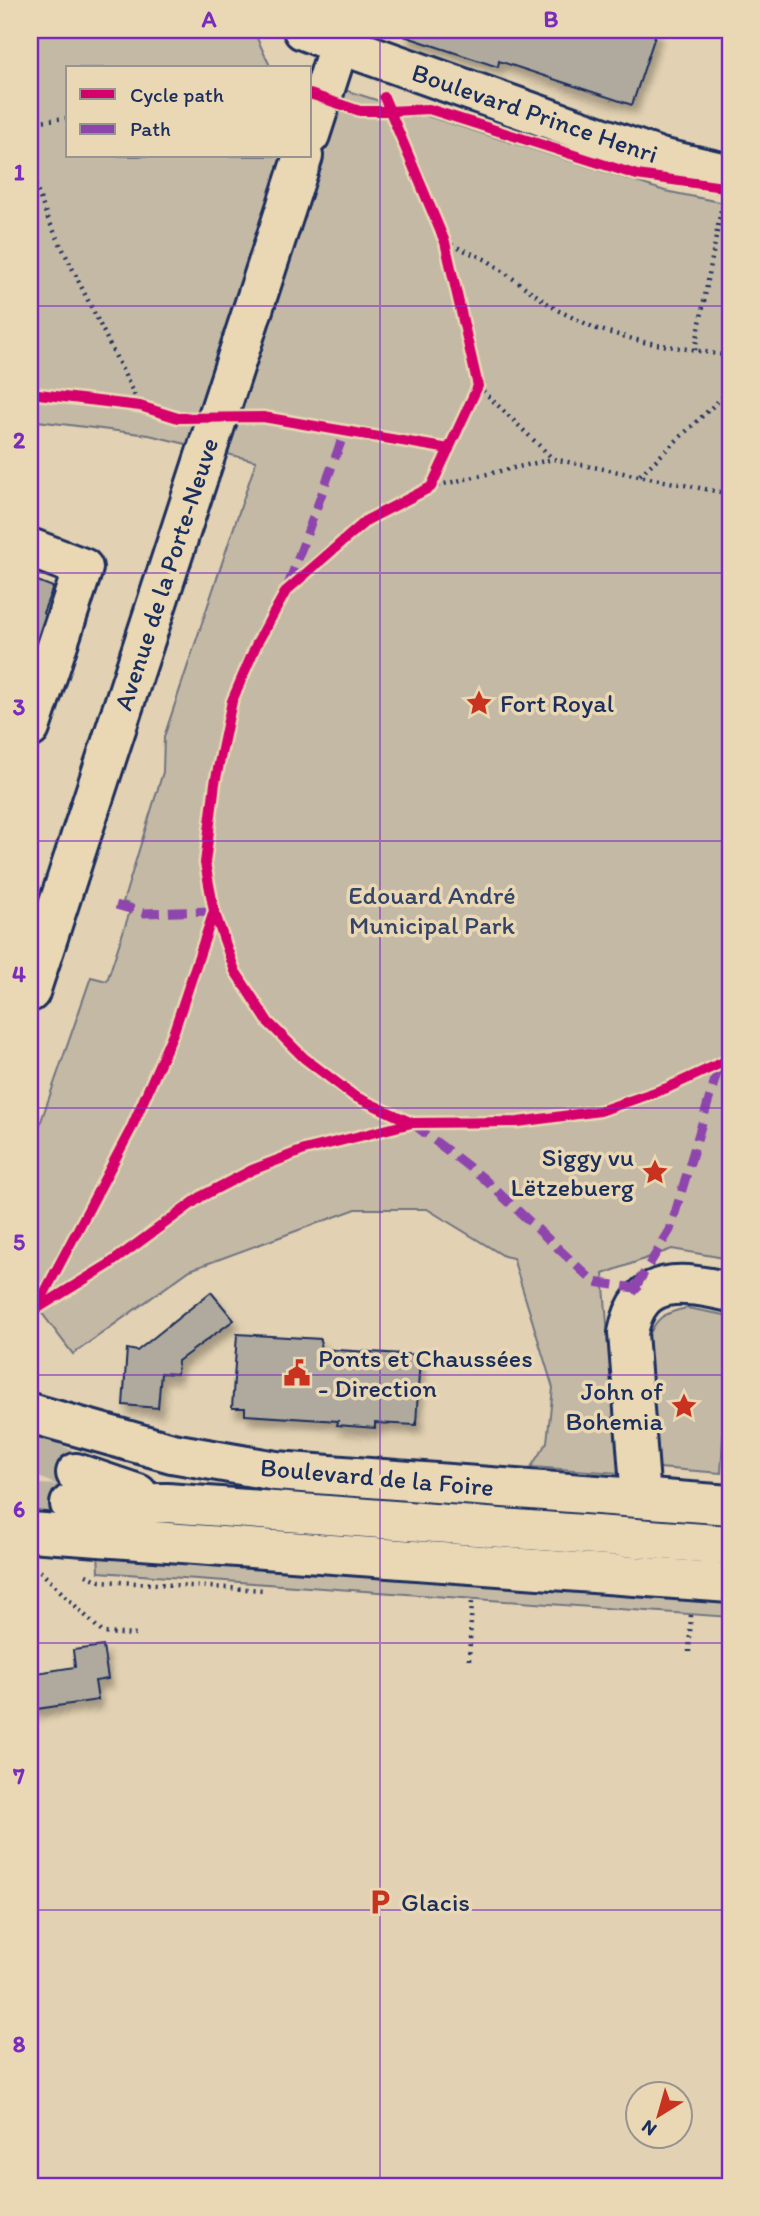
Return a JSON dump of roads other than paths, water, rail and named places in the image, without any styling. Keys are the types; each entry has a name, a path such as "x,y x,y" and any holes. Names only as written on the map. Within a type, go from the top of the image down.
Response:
{"main road":[{"name":"Boulevard Prince Henri","path":"303,30 342,37 660,158 729,174"},
{"path":"312,129 342,37"},
{"name":"Avenue de la Porte-Neuve","path":"30,992 302,158"},
{"path":"30,548 83,568 30,728"},
{"path":"641,1498 628,1333 631,1314 644,1297 661,1286 694,1284 730,1293"},
{"name":"Boulevard de la Foire","path":"30,1413 172,1453 276,1471 730,1505"},
{"name":"Boulevard de la Foire","path":"73,1488 167,1503 730,1544"},
{"path":"30,1531 730,1583"}],"tunnel":[{"path":"30,1452 76,1473"},
{"path":"30,1503 70,1504"}],"place":[{"name":"Fort Royal","path":"479,703"},
{"name":"Siggy vu Lëtzebuerg","path":"655,1172"},
{"name":"Ponts et Chaussées - Direction","path":"297,1373"},
{"name":"John of Bohemia","path":"684,1406"},
{"name":"Glacis","path":"380,1902"}],"park label":[{"name":"Edouard André Municipal Park","path":"432,910"}]}
